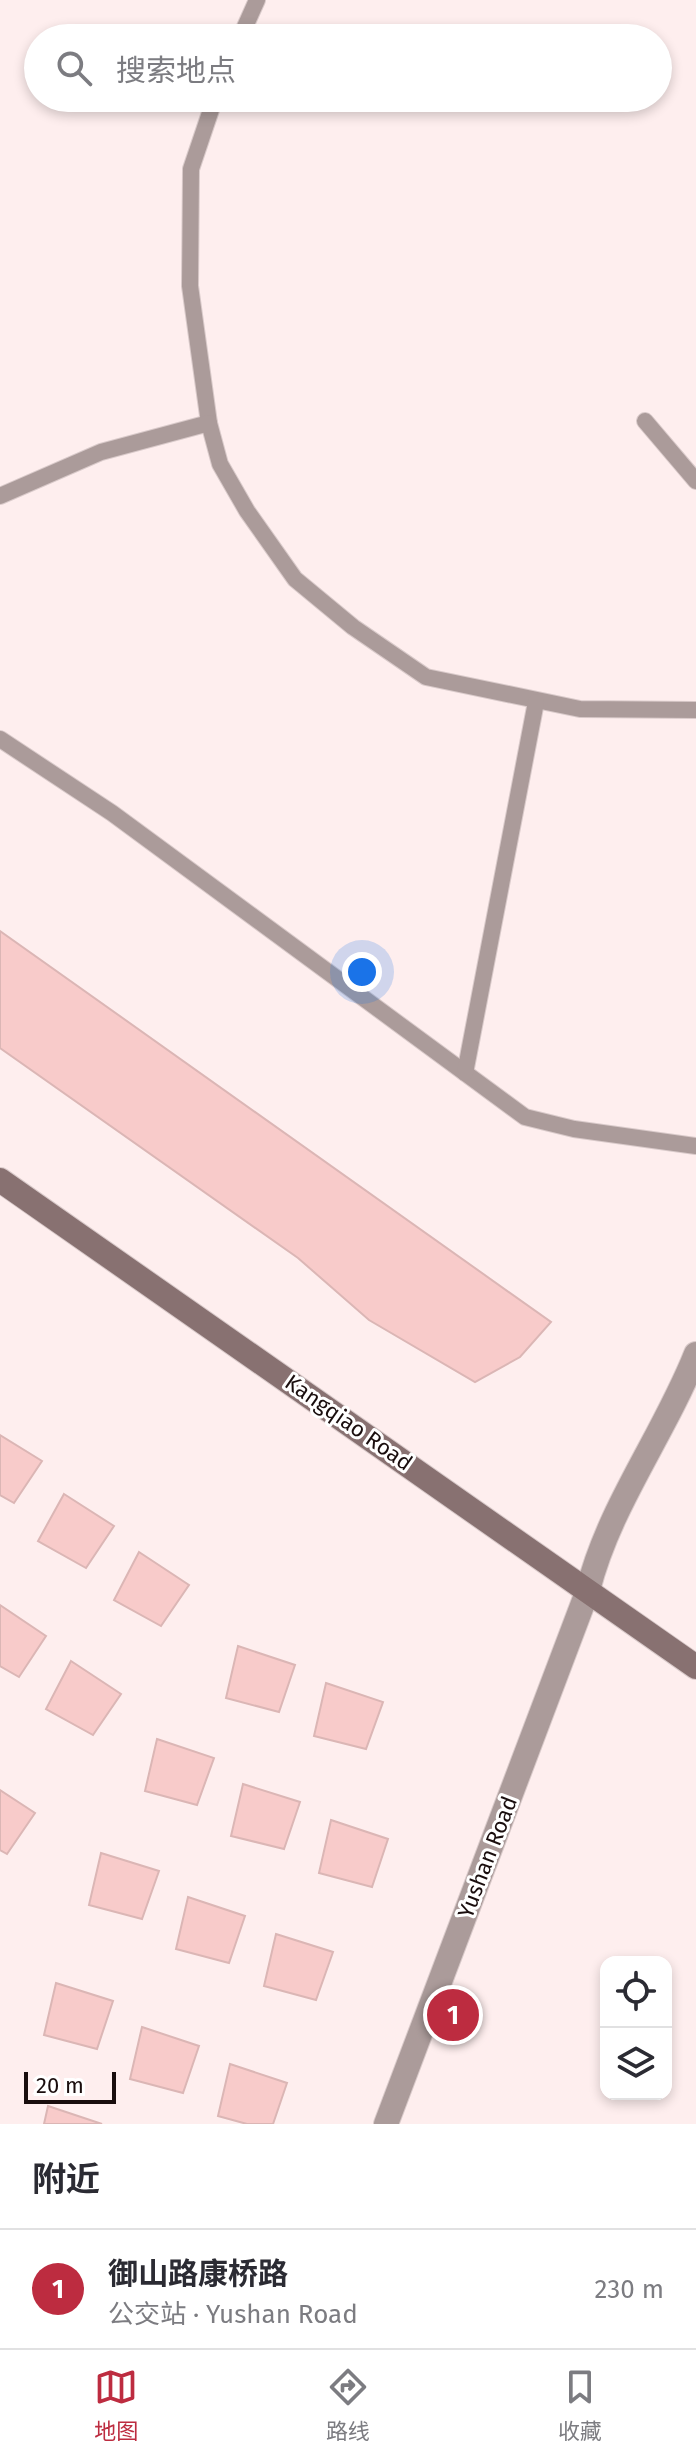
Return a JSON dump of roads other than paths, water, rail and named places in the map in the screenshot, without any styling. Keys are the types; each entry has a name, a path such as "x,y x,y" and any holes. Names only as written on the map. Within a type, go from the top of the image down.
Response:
{"main road":[{"name":"Kangqiao Road","path":"0,1180 696,1667"}],"street":[{"name":"Yushan Road","path":"386,2124 588,1590 608,1527 650,1453 696,1354"}],"lane":[{"path":"246,24 257,0"},
{"path":"210,112 191,169 190,286 209,423 220,464 247,511 295,579 353,627 426,677 580,709 696,710"},
{"path":"645,421 696,481"},
{"path":"0,496 101,452 209,423"},
{"path":"465,1073 536,702"},
{"path":"0,739 112,813 525,1117 574,1129 696,1146"}],"place":[{"name":"御山路康桥路","path":"453,2015"}]}
